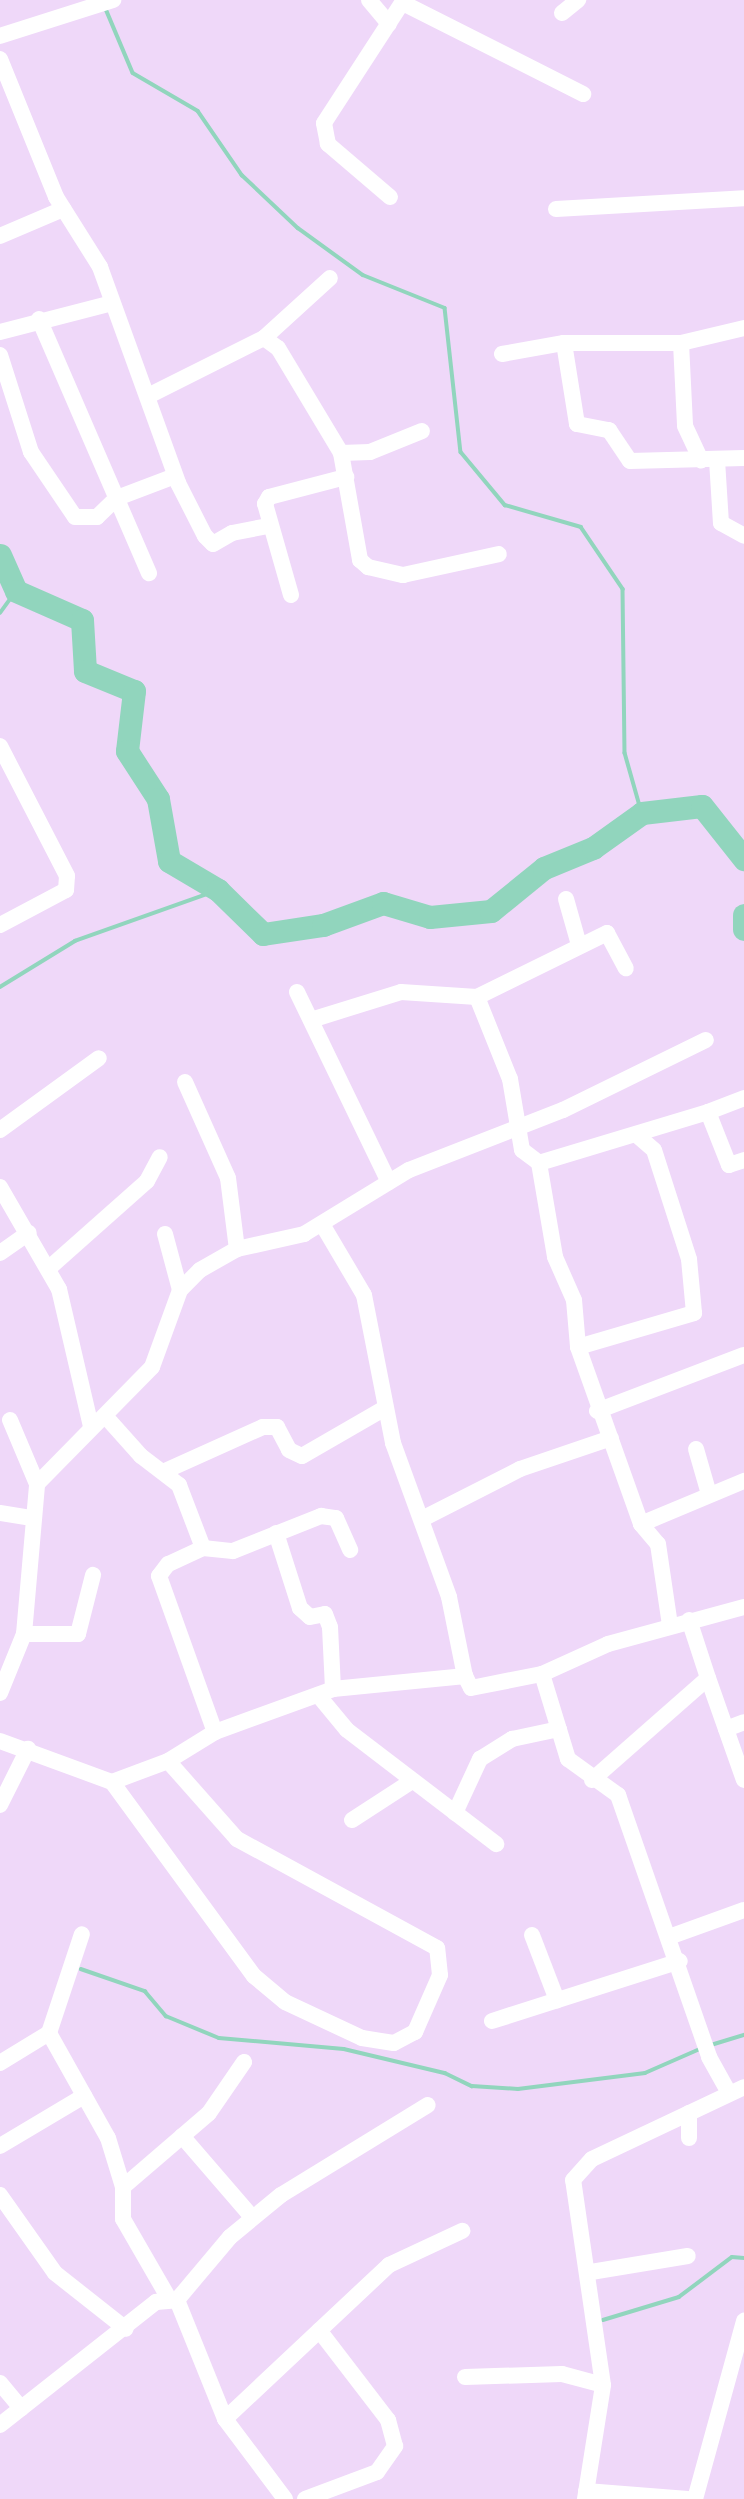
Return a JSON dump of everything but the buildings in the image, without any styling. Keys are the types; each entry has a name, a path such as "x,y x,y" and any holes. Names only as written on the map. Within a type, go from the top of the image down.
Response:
{"street":[{"path":"0,36 113,0"},
{"path":"369,0 389,24"},
{"path":"562,13 578,0"},
{"path":"390,197 328,144 324,122 404,1 583,94"},
{"path":"0,59 63,209 100,267 175,475 213,544 232,533 269,526"},
{"path":"556,209 744,198"},
{"path":"0,236 63,209"},
{"path":"148,396 264,338 330,278"},
{"path":"0,332 39,319 112,303"},
{"path":"39,319 149,573"},
{"path":"502,354 564,343 681,343 744,328"},
{"path":"264,338 278,348 341,453 360,559 368,567 403,575 499,554"},
{"path":"564,343 577,424 609,430 636,463 744,458"},
{"path":"681,343 685,426 709,461 720,523 744,536"},
{"path":"0,355 31,452 75,517 97,517 117,498 175,475"},
{"path":"341,453 370,452 422,430"},
{"path":"291,595 269,526 269,496 346,477"},
{"path":"0,746 8,785 67,876 66,890 0,925"},
{"path":"566,899 579,944"},
{"path":"311,1020 401,992 477,997 579,944 607,933 626,968"},
{"path":"297,992 389,1182"},
{"path":"477,997 510,1079 516,1129 522,1150 539,1163 555,1257 573,1300 578,1347 597,1411 611,1437 640,1524 658,1544 670,1625"},
{"path":"37,1484 91,1426 107,1418 152,1367 180,1290 236,1249 322,1224 389,1182 516,1129 706,1040"},
{"path":"0,1130 99,1058"},
{"path":"186,1083 228,1178 236,1249"},
{"path":"539,1163 637,1135 744,1098"},
{"path":"708,1112 729,1165 744,1160"},
{"path":"578,1347 694,1313 689,1259 654,1150 637,1135"},
{"path":"48,1269 147,1181 160,1157"},
{"path":"0,1187 48,1269 72,1336 91,1426"},
{"path":"322,1224 364,1295 385,1408 405,1482 424,1518 465,1676 471,1688 542,1674 670,1625 744,1607"},
{"path":"0,1253 29,1233"},
{"path":"165,1234 180,1290"},
{"path":"597,1411 744,1355"},
{"path":"165,1471 264,1427 277,1426 289,1450 302,1457 385,1408"},
{"path":"107,1418 141,1457 165,1471 179,1485 203,1548"},
{"path":"0,1693 24,1634 31,1518 37,1484 10,1420"},
{"path":"424,1518 520,1469 611,1437"},
{"path":"696,1449 709,1494"},
{"path":"640,1524 744,1481"},
{"path":"0,1513 31,1518"},
{"path":"215,1732 159,1576 168,1564 203,1548 233,1551 321,1516 336,1518 350,1550"},
{"path":"276,1533 300,1608 310,1617 325,1614 330,1627 325,1692 347,1730 496,1844"},
{"path":"24,1634 78,1634 93,1575"},
{"path":"689,1620 744,1780"},
{"path":"542,1674 568,1759 592,1780 618,1795 680,1961 709,2057 727,2090"},
{"path":"112,1782 168,1761 215,1732 325,1692 465,1676"},
{"path":"592,1780 708,1678"},
{"path":"726,1729 744,1722"},
{"path":"455,1813 481,1759 512,1738 559,1728"},
{"path":"0,1741 28,1749 112,1782 165,1864 274,1994 362,2038 394,2043 415,2032 440,1975 437,1948 237,1839 168,1761"},
{"path":"0,1805 28,1749"},
{"path":"352,1820 412,1781"},
{"path":"669,1937 744,1910"},
{"path":"0,2063 49,2033 82,1934"},
{"path":"532,1935 557,2000"},
{"path":"492,2021 680,1961"},
{"path":"49,2033 108,2138 122,2187 123,2219 172,2298 225,2419 285,2499"},
{"path":"122,2187 209,2113 244,2062"},
{"path":"688,2499 585,2495 603,2385 591,2272 573,2180 579,2169 689,2113 727,2090 744,2087"},
{"path":"0,2146 84,2096"},
{"path":"0,2425 126,2329 172,2298 253,2217 428,2105"},
{"path":"689,2113 689,2138"},
{"path":"182,2136 253,2217"},
{"path":"0,2196 55,2273 126,2329"},
{"path":"225,2419 389,2265 462,2231"},
{"path":"591,2272 688,2256"},
{"path":"695,2499 744,2321"},
{"path":"305,2499 377,2472 395,2446 388,2420 318,2330"},
{"path":"465,2377 562,2374 603,2385"},
{"path":"0,2383 21,2409"}],"waterway":[{"path":"106,9 133,73 198,111 242,175 298,228 363,275 445,308 461,452 505,505 581,527 623,589 625,753 642,813"},
{"path":"0,555 16,591 82,620 85,671 134,691 127,751 158,799 169,861 218,890 263,934 323,925 383,903 430,917 491,911 544,868 593,848 642,813 702,806 744,859"},
{"path":"0,613 16,591"},
{"path":"0,987 75,941 218,890"},
{"path":"744,915 744,929"},
{"path":"81,1969 145,1991 166,2016 219,2038 344,2049 445,2073 472,2086 518,2089 645,2073 700,2049"},
{"path":"711,2045 744,2035"},
{"path":"603,2320 679,2297 732,2257 744,2258"}]}
